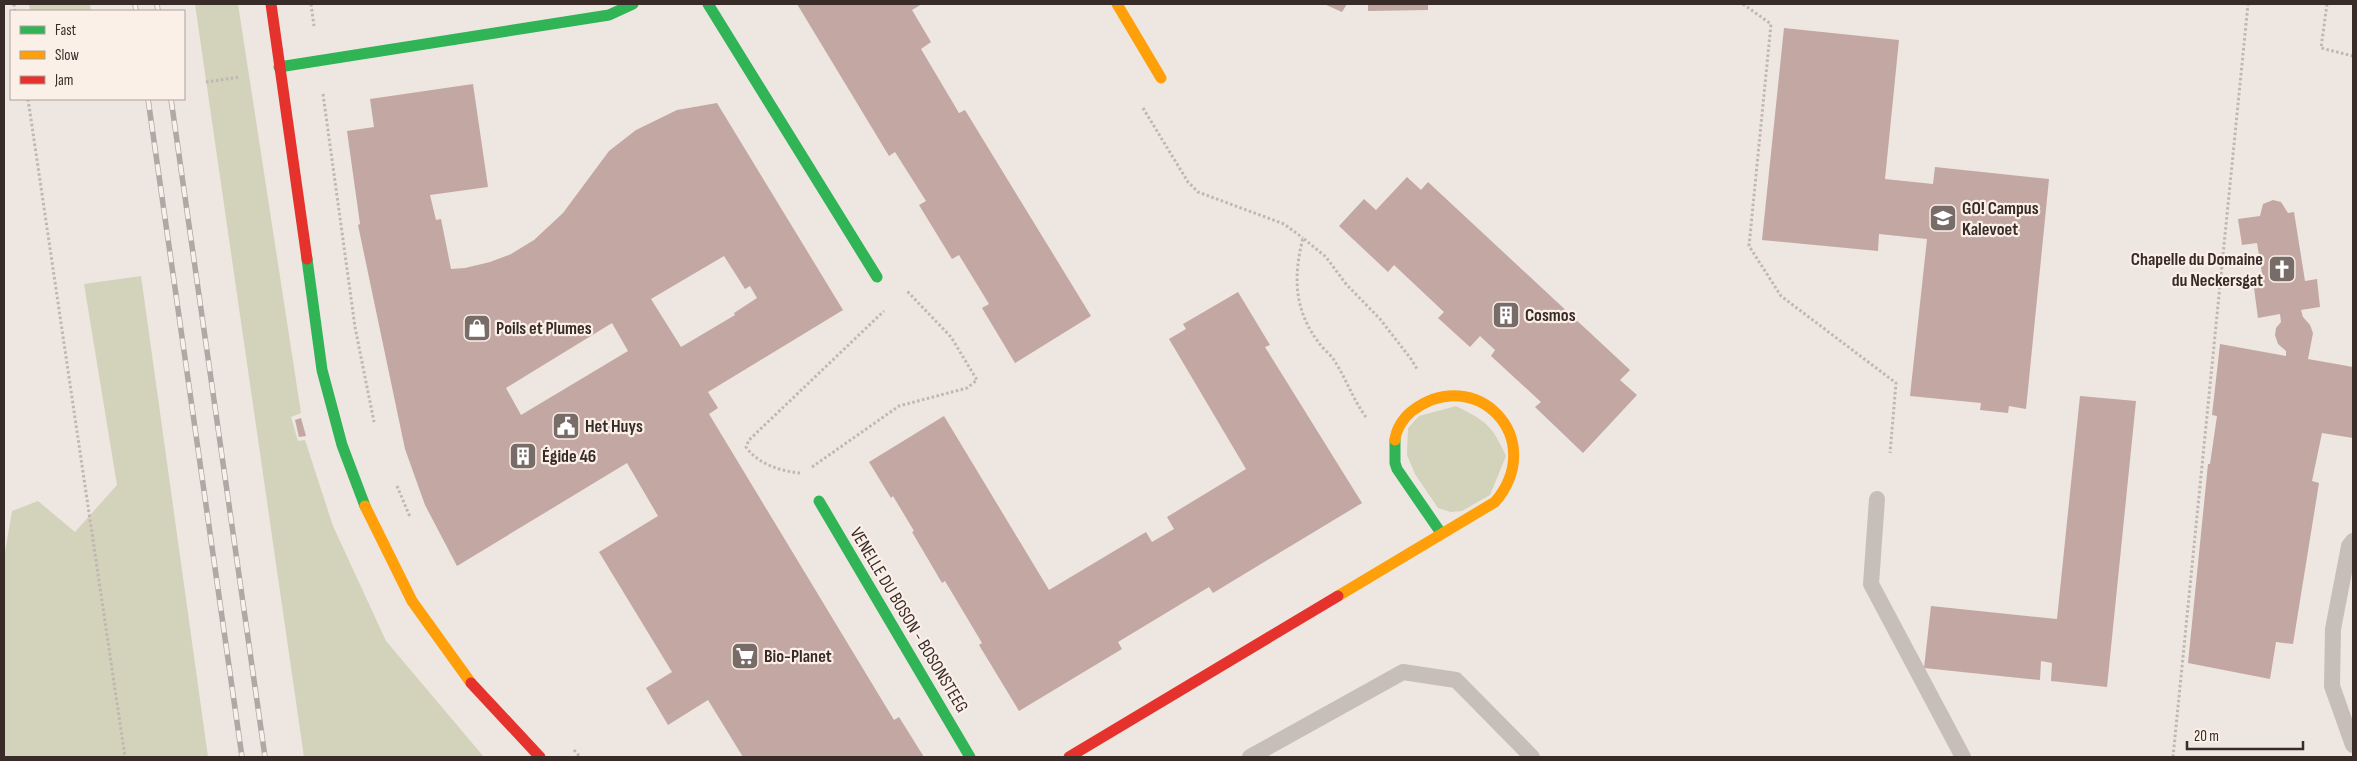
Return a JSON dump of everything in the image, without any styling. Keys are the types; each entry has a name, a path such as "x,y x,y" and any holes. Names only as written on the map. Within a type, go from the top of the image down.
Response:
{"street":[{"path":"271,4 322,370 342,445 366,509 412,601 460,670 540,757"},
{"path":"279,67 610,15 633,4"},
{"path":"708,4 877,277"},
{"path":"1116,4 1161,78"},
{"path":"1069,757 1495,502 1508,488 1516,463 1512,437 1499,414 1478,399 1452,394 1427,400 1406,415 1393,438 1396,465 1441,533"},
{"name":"VENELLE DU BOSON - BOSONSTEEG","path":"819,501 970,757"}],"lane":[{"path":"1877,500 1871,584 1963,757"},
{"path":"2353,542 2348,546 2333,628 2332,686 2353,745"},
{"path":"1250,757 1403,672 1456,680 1532,757"}],"path":[{"path":"311,4 355,327 376,430"},
{"path":"1743,4 1771,24 1749,246 1781,296 1896,384 1890,453"},
{"path":"2173,757 2248,4"},
{"path":"2327,4 2321,48 2353,56"},
{"path":"206,82 240,77"},
{"path":"28,100 125,757"},
{"path":"1139,103 1188,182 1198,192 1284,224 1304,238 1326,257 1346,284 1380,319 1412,358 1418,373"},
{"path":"1304,238 1298,258 1296,288 1304,320 1319,344 1334,358 1368,420"},
{"path":"811,467 898,406 966,388 977,380 951,336 906,289 899,296"},
{"path":"819,501 803,473 782,471 752,456 746,447 749,440 886,309"},
{"path":"396,484 411,518"},
{"path":"569,745 580,757"}],"green space":[{"path":"29,4 90,4 91,10 30,10"},
{"path":"195,4 238,4 301,413 291,417 298,441 305,440 333,526 386,641 484,757 304,757"},
{"path":"141,276 208,757 4,757 4,558 12,511 38,501 75,532 117,485 84,284"},
{"path":"1456,406 1487,425 1506,456 1490,495 1462,511 1451,512 1438,508 1415,474 1407,455 1408,428 1419,416"}],"building":[{"path":"797,4 922,4 912,10 931,42 921,49 959,113 965,110 1091,316 1015,363 982,308 989,304 959,255 952,259 919,205 926,201 895,152 889,156"},
{"path":"1324,4 1347,4 1342,12"},
{"path":"1368,4 1428,4 1428,10 1368,11"},
{"path":"1784,28 1899,40 1885,179 1933,184 1935,167 2049,179 2026,409 2009,406 2008,413 1980,410 1981,403 1910,396 1927,239 1879,234 1878,251 1762,240"},
{"path":"473,84 488,187 430,195 436,220 441,219 451,269 490,262 511,254 534,240 563,213 609,151 636,130 677,110 717,103 843,310 708,392 718,408 709,414 894,720 899,717 924,757 743,757 708,700 668,725 646,688 672,672 599,552 658,516 627,463 457,566 425,505 405,449 358,225 360,224 347,131 374,127 370,99","holes":["724,256 745,289 750,286 757,298 734,313 735,315 681,347 651,299","612,323 628,351 521,415 506,388"]},
{"name":"Cosmos","path":"1407,177 1421,190 1428,182 1630,370 1620,380 1637,395 1583,453 1535,407 1541,402 1491,356 1495,350 1480,336 1470,347 1438,318 1444,312 1394,265 1388,272 1339,226 1364,199 1376,210"},
{"path":"2273,200 2281,202 2288,213 2294,212 2305,281 2317,279 2320,307 2301,310 2313,333 2308,359 2353,367 2353,438 2322,433 2312,481 2319,483 2293,644 2276,642 2270,679 2188,663 2208,464 2210,464 2217,416 2212,415 2220,344 2286,356 2286,351 2278,344 2275,335 2276,328 2281,322 2280,314 2258,318 2254,288 2264,286 2257,243 2242,245 2238,219 2260,216 2263,204"},
{"path":"1238,292 1270,345 1265,347 1362,503 1213,593 1209,587 1118,642 1122,649 1019,711 979,645 982,643 945,581 942,583 893,496 891,498 869,462 944,416 1049,590 1146,532 1152,542 1174,529 1167,517 1246,469 1169,339 1186,329 1183,324"},
{"path":"2080,396 2136,401 2107,687 2051,681 2052,663 2041,661 2040,680 1924,668 1931,606 2057,619"},
{"path":"301,418 306,436 299,437 295,420"}],"railway":[{"path":"135,4 136,10"},
{"path":"157,4 158,10"},
{"path":"148,100 242,757"},
{"path":"171,100 265,757"}],"traffic: fast":[{"path":"279,67 609,15 633,4"},
{"path":"708,4 877,277"},
{"path":"307,259 322,370 342,445 365,506"},
{"path":"1395,440 1395,463 1397,469 1441,533"},
{"path":"819,501 970,757"}],"traffic: slow":[{"path":"1117,4 1161,78"},
{"path":"1338,596 1495,502 1510,478 1514,454 1509,432 1497,414 1480,402 1459,396 1436,399 1412,411 1403,420 1395,440"},
{"path":"365,506 412,601 471,683"}],"traffic: jam":[{"path":"271,4 307,259"},
{"path":"1069,757 1338,596"},
{"path":"471,683 540,757"}],"place":[{"name":"GO! Campus Kalevoet","path":"1943,218"},
{"name":"Chapelle du Domaine du Neckersgat","path":"2282,269"},
{"name":"Cosmos","path":"1506,315"},
{"name":"Poils et Plumes","path":"477,328"},
{"name":"Het Huys","path":"566,426"},
{"name":"Égide 46","path":"523,456"},
{"name":"Bio-Planet","path":"745,656"}]}
